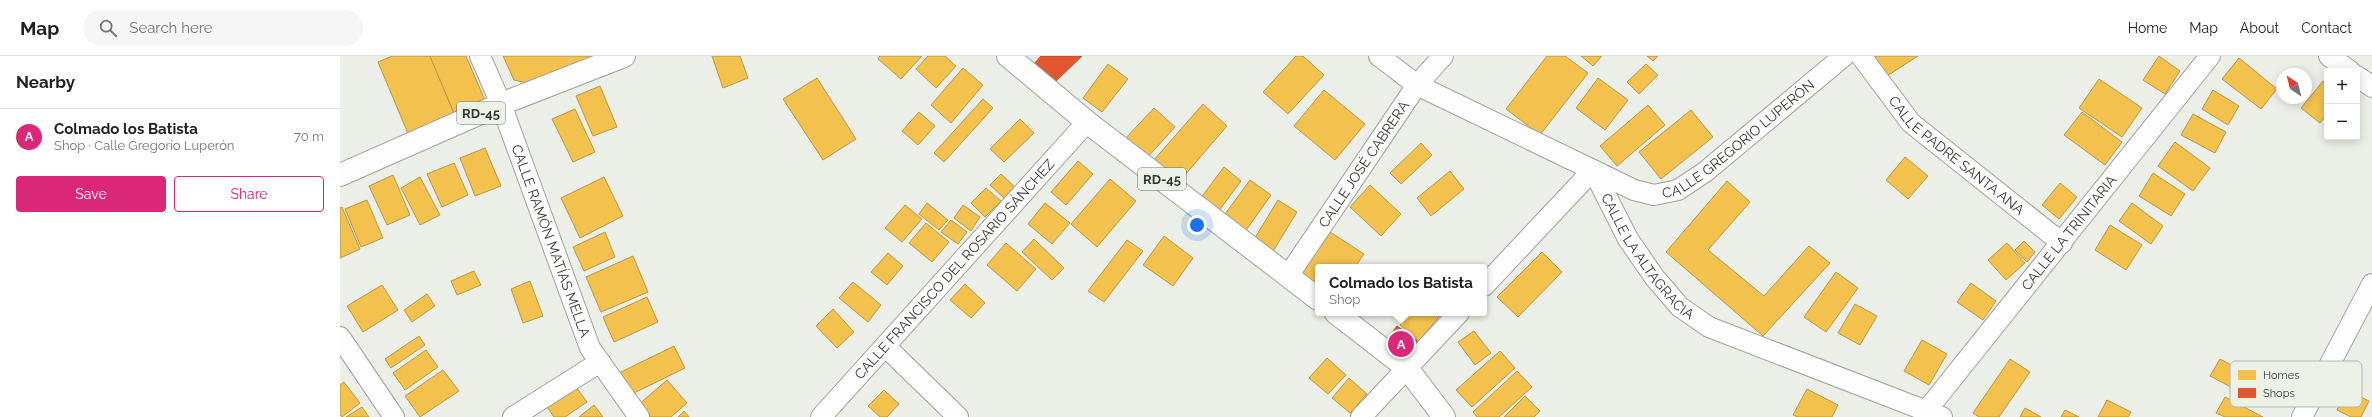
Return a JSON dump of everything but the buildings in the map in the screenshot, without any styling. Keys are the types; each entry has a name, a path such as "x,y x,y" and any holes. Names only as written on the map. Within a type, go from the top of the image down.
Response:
{"main road":[{"name":"RD-45","path":"340,175 501,104 624,56"},
{"name":"RD-45","path":"1008,56 1087,122 1315,297"},
{"path":"1340,316 1407,368 1444,417"}],"street":[{"name":"CALLE RAMÓN MATÍAS MELLA","path":"480,56 501,104 590,348 640,417"},
{"path":"1379,56 1418,85 1593,170 1487,283"},
{"name":"CALLE JOSÉ CABRERA","path":"1288,276 1418,85 1443,56"},
{"name":"CALLE GREGORIO LUPERÓN","path":"1593,170 1641,192 1654,195 1678,190 1705,172 1844,56"},
{"name":"CALLE PADRE SANTA ANA","path":"1861,56 1911,123 2062,243"},
{"name":"CALLE LA TRINITARIA","path":"1935,414 2062,243 2210,56"},
{"path":"2329,56 2346,68"},
{"path":"2360,78 2372,86"},
{"name":"CALLE FRANCISCO DEL ROSARIO SÁNCHEZ","path":"822,417 1087,122"},
{"name":"CALLE LA ALTAGRACIA","path":"1593,170 1628,239 1655,278 1680,307 1709,327 1935,414"},
{"path":"2331,361 2372,284"},
{"path":"1362,417 1456,316"},
{"path":"340,337 394,417"},
{"path":"885,346 958,417"},
{"path":"513,417 600,362"},
{"path":"2302,417 2307,407"}],"place":[{"name":"Colmado los Batista","path":"1401,344"}]}
